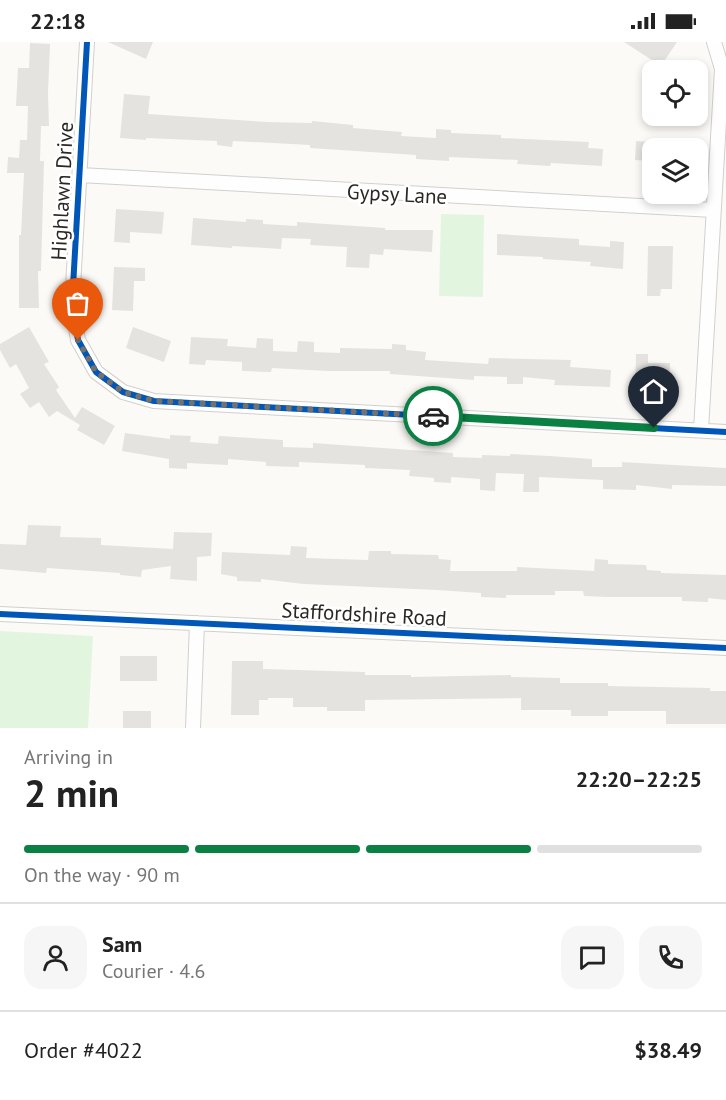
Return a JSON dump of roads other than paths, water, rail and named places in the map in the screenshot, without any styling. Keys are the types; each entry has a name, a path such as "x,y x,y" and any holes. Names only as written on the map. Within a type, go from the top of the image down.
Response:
{"street":[{"name":"Highlawn Drive","path":"87,42 72,304 78,340 96,372 123,392 154,401 701,430"},
{"path":"714,42 722,69 701,430 726,432"},
{"name":"Gypsy Lane","path":"80,175 713,210"},
{"name":"Staffordshire Road","path":"0,614 726,648"},
{"path":"193,728 197,623"}]}
